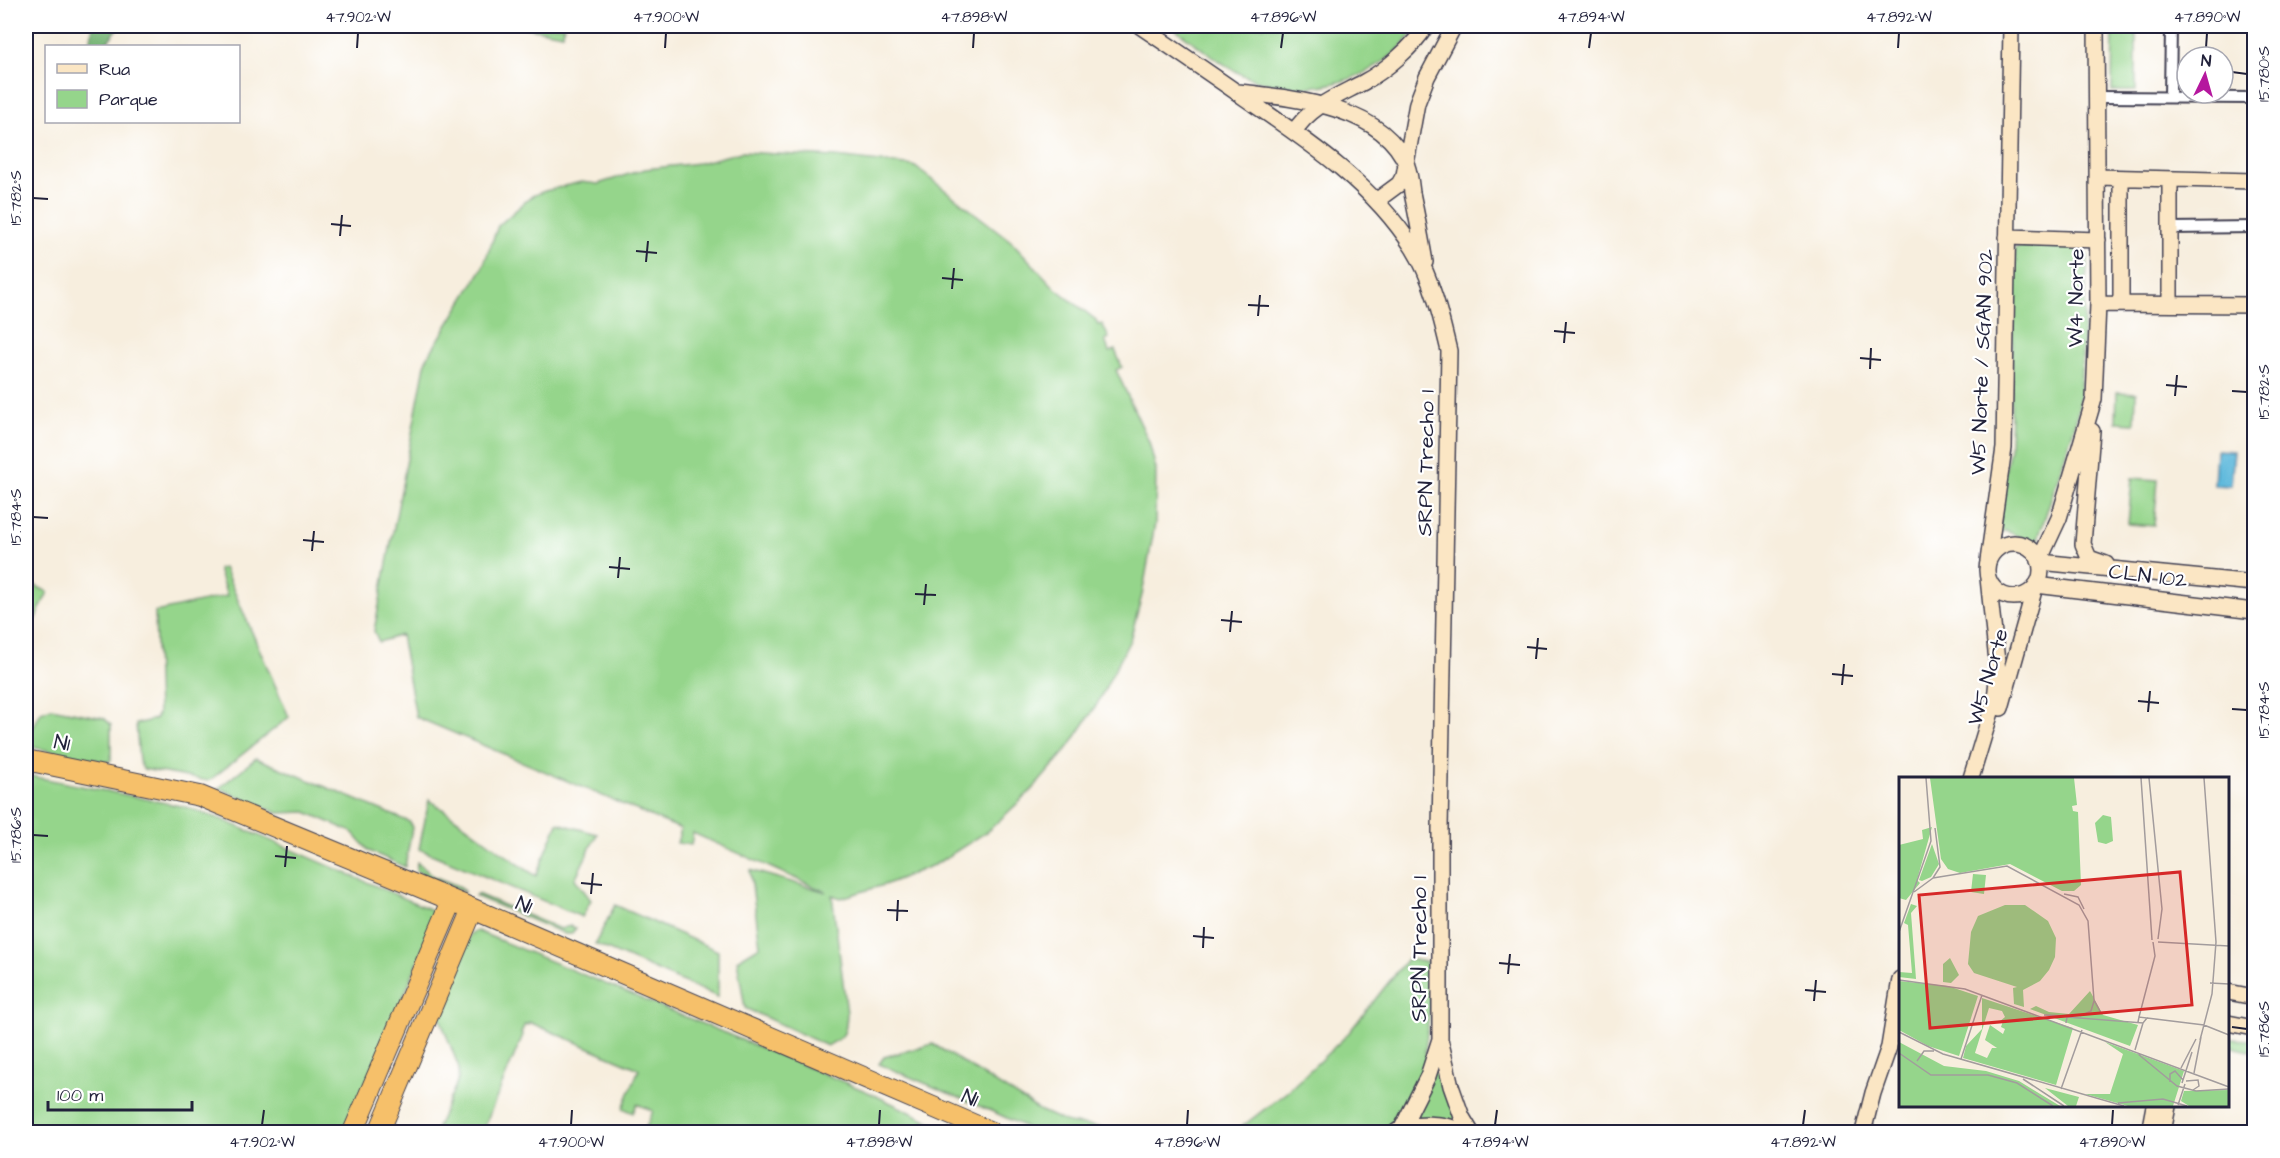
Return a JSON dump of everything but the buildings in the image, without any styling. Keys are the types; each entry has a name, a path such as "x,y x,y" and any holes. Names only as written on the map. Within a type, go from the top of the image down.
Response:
{"highway":[{"name":"N1","path":"26,760 200,796 473,909 991,1132"},
{"path":"353,1132 452,901"},
{"path":"380,1132 473,909"},
{"path":"426,963 446,972"}],"main road":[{"name":"SRPN Trecho 1","path":"1140,26 1294,132 1332,161 1376,201 1395,222 1414,250 1427,276 1449,351 1440,830 1440,1039 1451,1086 1462,1117 1471,1132"},
{"path":"1294,132 1300,122 1320,105 1367,80 1394,61 1426,26"},
{"path":"1376,201 1399,184 1407,166 1421,94 1427,77 1454,26"},
{"name":"W5 Norte / SGAN 902","path":"1988,561 2004,448 2011,26"},
{"name":"W4 Norte","path":"2039,562 2059,518 2094,399 2098,304 2096,26"},
{"path":"1236,92 1344,111 1367,122 1393,145 1407,166 1427,276"},
{"path":"1296,101 1312,100 1343,92"},
{"path":"1412,140 1412,193"},
{"path":"2097,177 2254,181"},
{"path":"2121,179 2121,304"},
{"path":"2170,180 2170,304"},
{"path":"2007,237 2098,240"},
{"path":"2098,304 2254,305"},
{"path":"2094,399 2083,544 2089,558 2126,570"},
{"path":"1971,777 1995,699 1998,671 1988,578 1988,561 1992,553 2001,546 2012,543 2024,544 2033,551 2039,562 2040,578 2035,586 2023,595 2006,595 1992,586 1988,578"},
{"name":"CLN 102","path":"2039,562 2254,583"},
{"path":"2158,598 2160,573"},
{"name":"CLN 102","path":"2035,586 2158,598 2254,611"},
{"name":"W5 Norte","path":"1980,777 2035,586"},
{"path":"1863,1132 1873,1093 1889,1047 1899,985"},
{"path":"2229,992 2254,997"},
{"path":"2229,1023 2254,1028"},
{"name":"SRPN Trecho 1","path":"1399,1130 1428,1076 1440,1039"},
{"path":"1872,1132 1899,1039"},
{"path":"2149,1132 2154,1107"},
{"path":"2163,1132 2169,1107"},
{"path":"1399,1130 1434,1124 1456,1128 1462,1132"}],"street":[{"path":"2170,97 2171,26"},
{"path":"2096,97 2254,98"},
{"path":"2170,228 2254,227"}],"green space":[{"path":"93,26 120,26 105,45 89,45"},
{"path":"518,26 564,26 563,34"},
{"path":"1171,26 1418,26 1403,46 1384,62 1362,74 1339,82 1290,87 1266,83 1234,71"},
{"path":"2113,26 2136,26 2136,91 2112,91"},
{"path":"741,152 836,157 914,166 1012,242 1055,288 1096,320 1098,325 1102,324 1109,338 1105,340 1109,352 1115,350 1122,367 1116,370 1149,442 1156,469 1155,524 1142,595 1130,640 1096,706 1069,747 1033,789 988,831 936,864 887,884 841,898 832,895 847,1013 844,1034 827,1046 745,1008 737,960 760,946 750,870 826,892 693,833 691,845 677,843 681,829 416,717 401,635 379,642 374,631 426,360 482,269 498,226 532,196 545,191 581,182 598,184 645,169 699,163"},
{"path":"2019,246 2079,246 2088,257 2079,407 2036,545 2007,531 1993,532 2010,448 2015,249"},
{"path":"2117,392 2136,393 2135,423 2116,422"},
{"path":"2132,478 2158,480 2154,526 2128,524"},
{"path":"224,568 289,717 209,781 143,769 139,761 136,724 155,719 158,714 155,612 227,596 218,569"},
{"path":"34,585 48,592 26,638 26,601"},
{"path":"51,708 104,718 111,725 111,760 107,762 26,746 26,741 41,712"},
{"path":"256,758 410,822 412,828 405,867 369,851 352,832 306,812 278,813 219,788"},
{"path":"26,775 186,807 223,820 434,911 437,915 348,1132 26,1132"},
{"path":"429,800 536,876 558,823 597,834 575,879 591,900 582,917 419,849"},
{"path":"417,862 433,876 461,887 464,892 416,871"},
{"path":"477,894 560,929 570,926 576,928 571,934 565,934 475,896"},
{"path":"615,905 718,951 718,997 595,944"},
{"path":"477,931 868,1092 952,1132 644,1132 653,1111 637,1104 633,1113 623,1108 639,1069 529,1022 528,1025 525,1024 521,1033 523,1035 482,1132 435,1132 458,1080 459,1068 438,1013 470,934"},
{"path":"1407,959 1431,963 1430,1008 1425,1052 1464,1132 1235,1132 1288,1091 1347,1035"},
{"path":"2229,1039 2254,1040 2254,1052 2229,1046"},
{"path":"933,1044 1039,1110 1068,1123 1133,1132 1036,1132 879,1064 884,1057"}],"water":[{"path":"2216,450 2234,451 2231,486 2214,485"}]}
